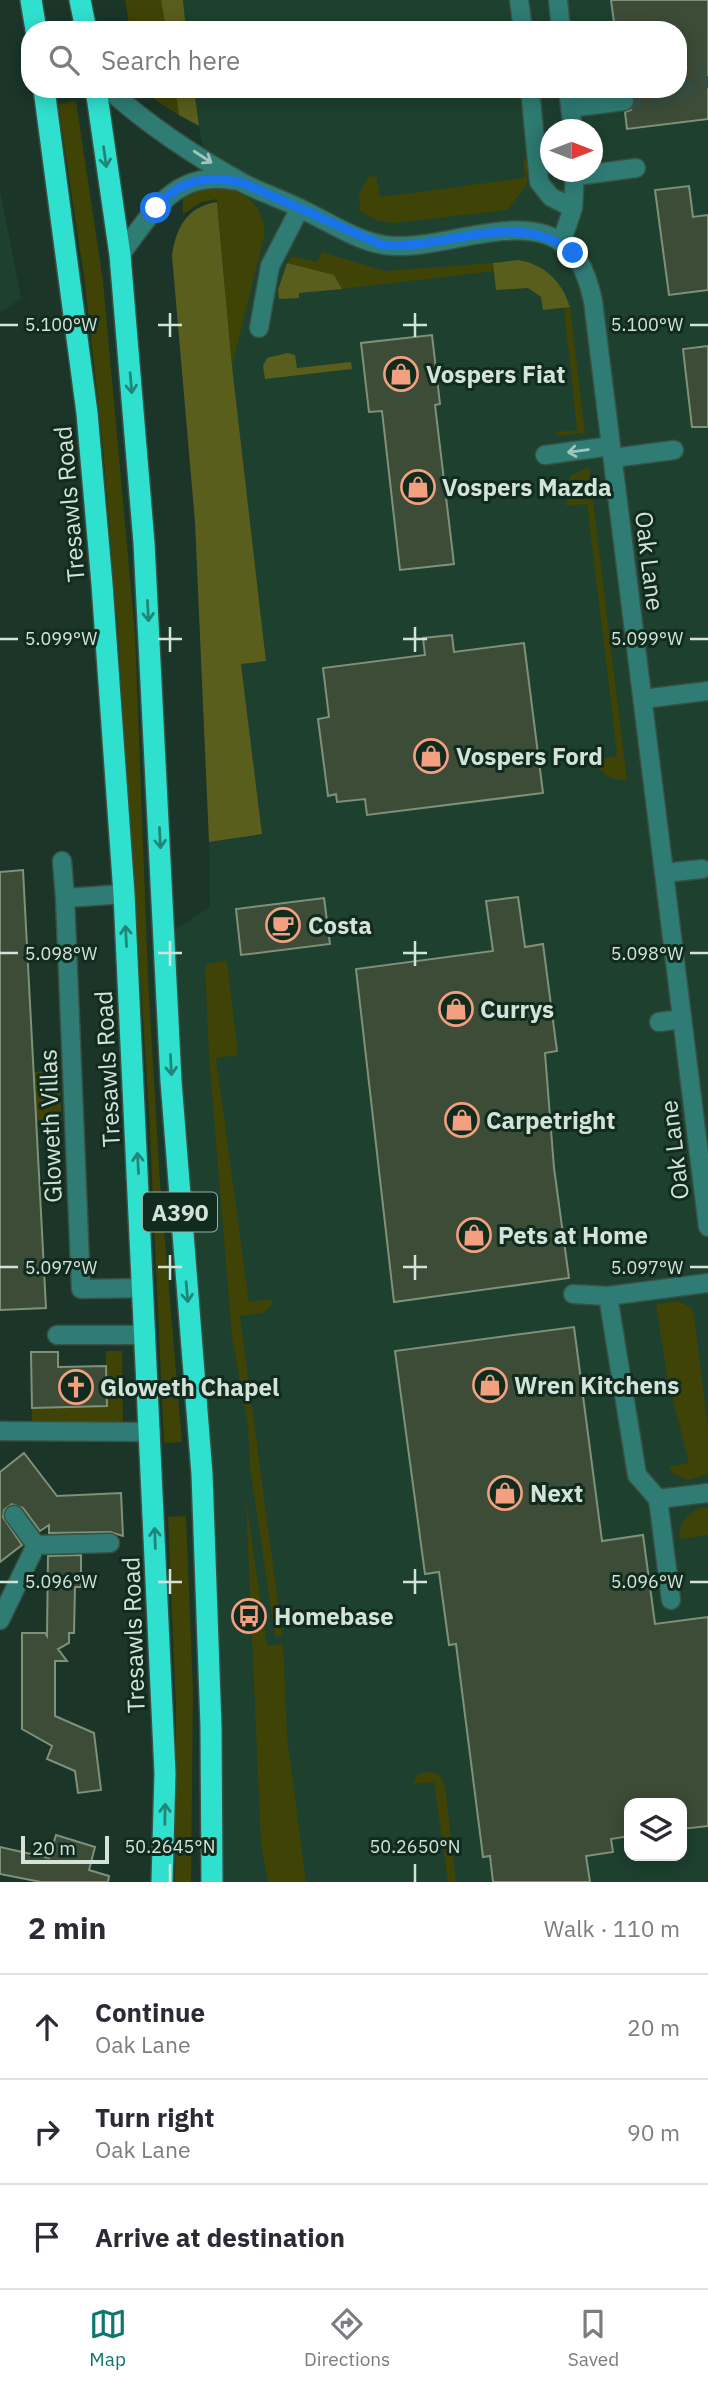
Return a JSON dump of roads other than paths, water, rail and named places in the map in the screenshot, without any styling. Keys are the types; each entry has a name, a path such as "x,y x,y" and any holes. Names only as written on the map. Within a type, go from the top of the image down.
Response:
{"highway":[{"path":"31,0 34,21"},
{"path":"80,0 84,21"},
{"name":"Tresawls Road","path":"45,98 87,413 124,894 165,1773 162,1882"},
{"name":"A390","path":"97,98 120,255 144,543 175,1137 202,1475 211,1727 212,1882"}],"street":[{"path":"519,0 522,21"},
{"path":"558,0 560,21"},
{"path":"118,98 144,120 243,183 382,245 406,246 511,231 548,235 561,243 573,208 575,182"},
{"path":"531,98 539,182 551,197 573,208"},
{"path":"569,98 572,119"},
{"path":"570,108 624,101"},
{"path":"603,172 636,169"},
{"path":"120,255 175,189 212,178 243,183"},
{"path":"259,328 270,266 300,208"},
{"name":"Oak Lane","path":"561,243 573,253 588,280 612,452 682,1019 703,1136 708,1227"},
{"path":"545,455 674,450"},
{"path":"643,699 708,691"},
{"name":"Gloweth Villas","path":"62,861 81,1289 144,1288"},
{"path":"664,873 702,869"},
{"path":"65,898 124,894"},
{"path":"659,1022 682,1019"},
{"path":"573,1294 608,1296 708,1283"},
{"path":"608,1296 637,1475 658,1499 671,1600"},
{"path":"57,1335 146,1335"},
{"path":"0,1431 151,1432"},
{"path":"658,1499 708,1493"},
{"path":"13,1515 36,1545"},
{"path":"36,1545 110,1543"},
{"path":"0,1620 36,1545"}],"tunnel":[{"path":"687,90 708,77"},
{"path":"624,101 646,98"}],"place":[{"name":"Vospers Fiat","path":"401,374"},
{"name":"Vospers Mazda","path":"418,487"},
{"name":"Vospers Ford","path":"431,756"},
{"name":"Costa","path":"283,925"},
{"name":"Currys","path":"456,1009"},
{"name":"Carpetright","path":"462,1120"},
{"name":"Pets at Home","path":"474,1235"},
{"name":"Wren Kitchens","path":"490,1385"},
{"name":"Gloweth Chapel","path":"76,1387"},
{"name":"Next","path":"505,1493"},
{"name":"Homebase","path":"249,1616"}]}
